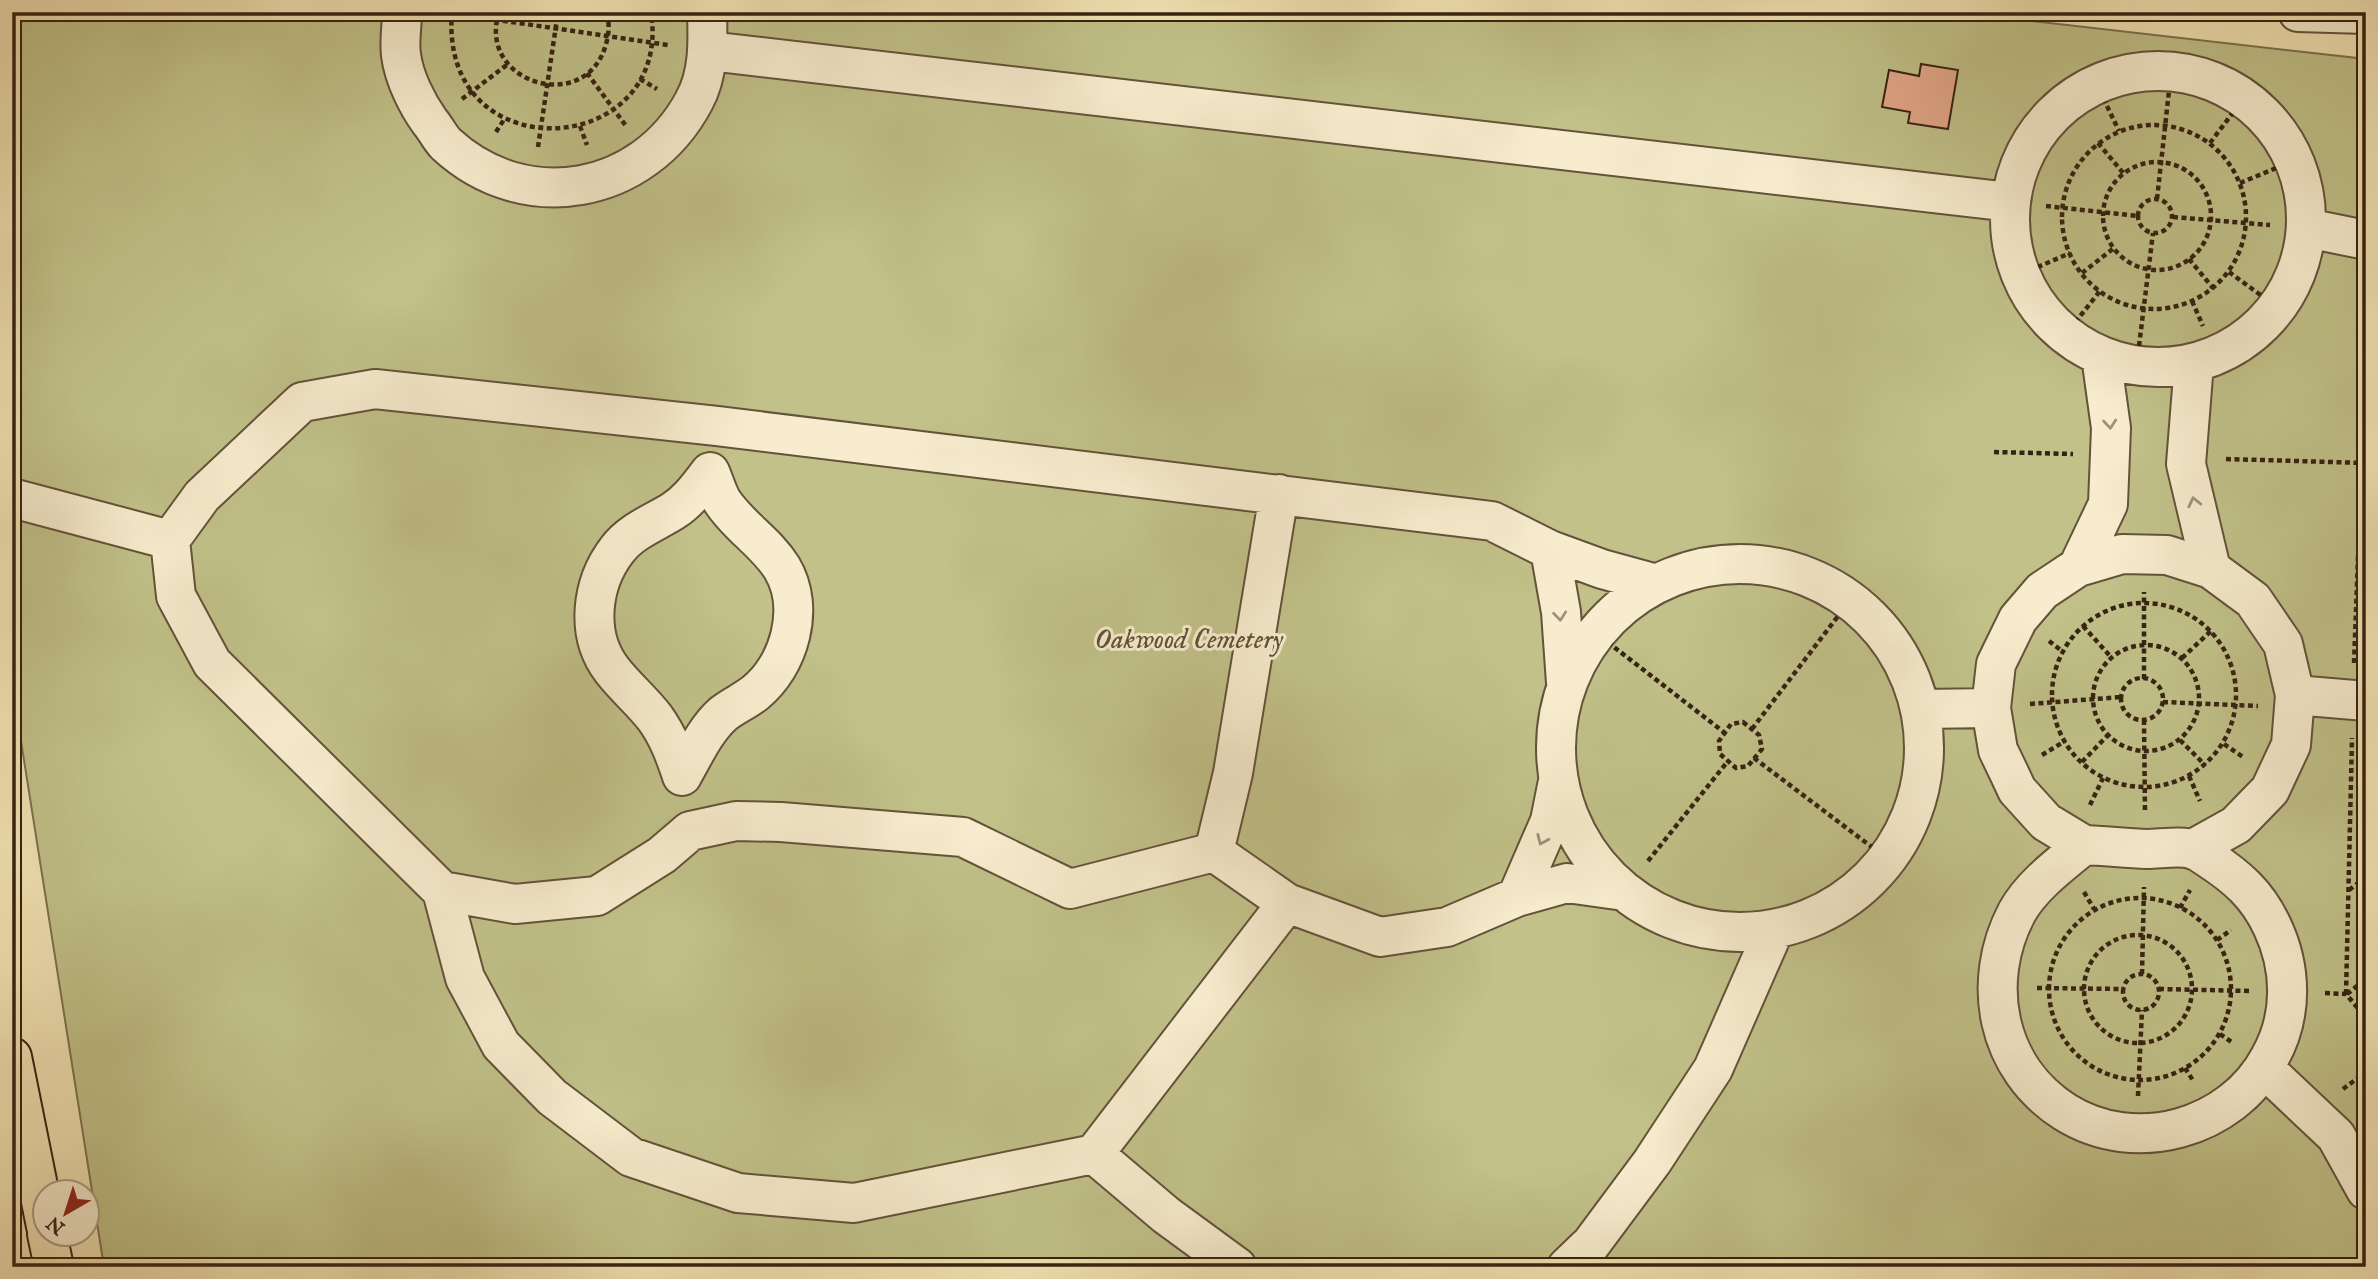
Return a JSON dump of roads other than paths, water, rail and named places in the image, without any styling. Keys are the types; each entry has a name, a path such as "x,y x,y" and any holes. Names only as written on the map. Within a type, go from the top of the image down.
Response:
{"main road":[{"path":"12,1057 36,1178"},
{"path":"50,1248 54,1267"}],"street":[{"path":"402,12 401,56 416,103 445,143 485,172 533,187 582,186 628,170 667,140 695,99 709,51 707,12"},
{"path":"2298,12 2366,14"},
{"path":"709,51 2010,202"},
{"path":"2145,70 2196,75 2244,98 2278,131 2301,177 2307,228 2297,273 2273,314 2238,345 2194,363 2147,367 2119,360 2066,334 2030,294 2012,249 2010,202 2024,153 2054,112 2096,83 2145,70"},
{"path":"2307,228 2366,240"},
{"path":"2078,567 2108,504 2111,428 2119,360"},
{"path":"2194,363 2186,464 2211,569"},
{"path":"1287,903 1094,1154 854,1203 738,1192 631,1157 552,1097 501,1045 465,978 442,891 212,663 176,596 170,540 202,496 302,402 375,389 717,426 1492,521 1550,550 1602,569 1653,583"},
{"path":"690,831 682,776 671,744 654,718 611,669 597,639 594,607 601,576 618,548 643,527 675,510 693,494 710,472 717,426"},
{"path":"682,776 703,738 723,714 756,692 778,667 791,637 793,603 784,571 765,544 737,519 721,500 710,472"},
{"path":"1214,852 1233,773 1279,494"},
{"path":"12,498 170,540"},
{"path":"1517,897 1550,821 1558,781 1556,731 1566,683 1561,612 1550,550"},
{"path":"2122,554 2167,555 2211,569 2253,600 2283,644 2295,701 2291,745 2270,790 2236,825 2193,849 2084,845 2046,822 2017,790 1998,750 1991,708 1996,664 2014,625 2042,591 2078,567 2122,554"},
{"path":"1558,781 1571,822 1593,860 1624,891 1670,919 1721,932 1774,930 1818,917 1856,893 1889,860 1914,814 1925,762 1922,709 1907,667 1883,629 1851,598 1805,574 1754,562 1702,566 1653,583 1621,605 1595,632 1566,683"},
{"path":"2295,701 2366,701"},
{"path":"1922,709 1991,708"},
{"path":"442,891 514,904 597,896 662,855 690,831 736,821 963,837 1070,890 1214,852 1287,903 1380,937 1447,927 1517,897 1567,883 1624,891"},
{"path":"2084,845 2045,878 2018,910 2001,947 1996,988 2000,1025 2015,1059 2037,1089 2065,1112 2099,1128 2136,1134 2174,1131 2209,1119 2240,1097 2264,1069 2277,1045 2285,1018 2288,992 2282,947 2263,907 2233,874 2193,849"},
{"path":"1567,1267 1591,1244 1652,1162 1713,1069 1774,930"},
{"path":"2264,1069 2336,1136 2366,1190"},
{"path":"1094,1154 1166,1215 1237,1267"}],"park label":[{"name":"Oakwood Cemetery","path":"1189,640"}]}
